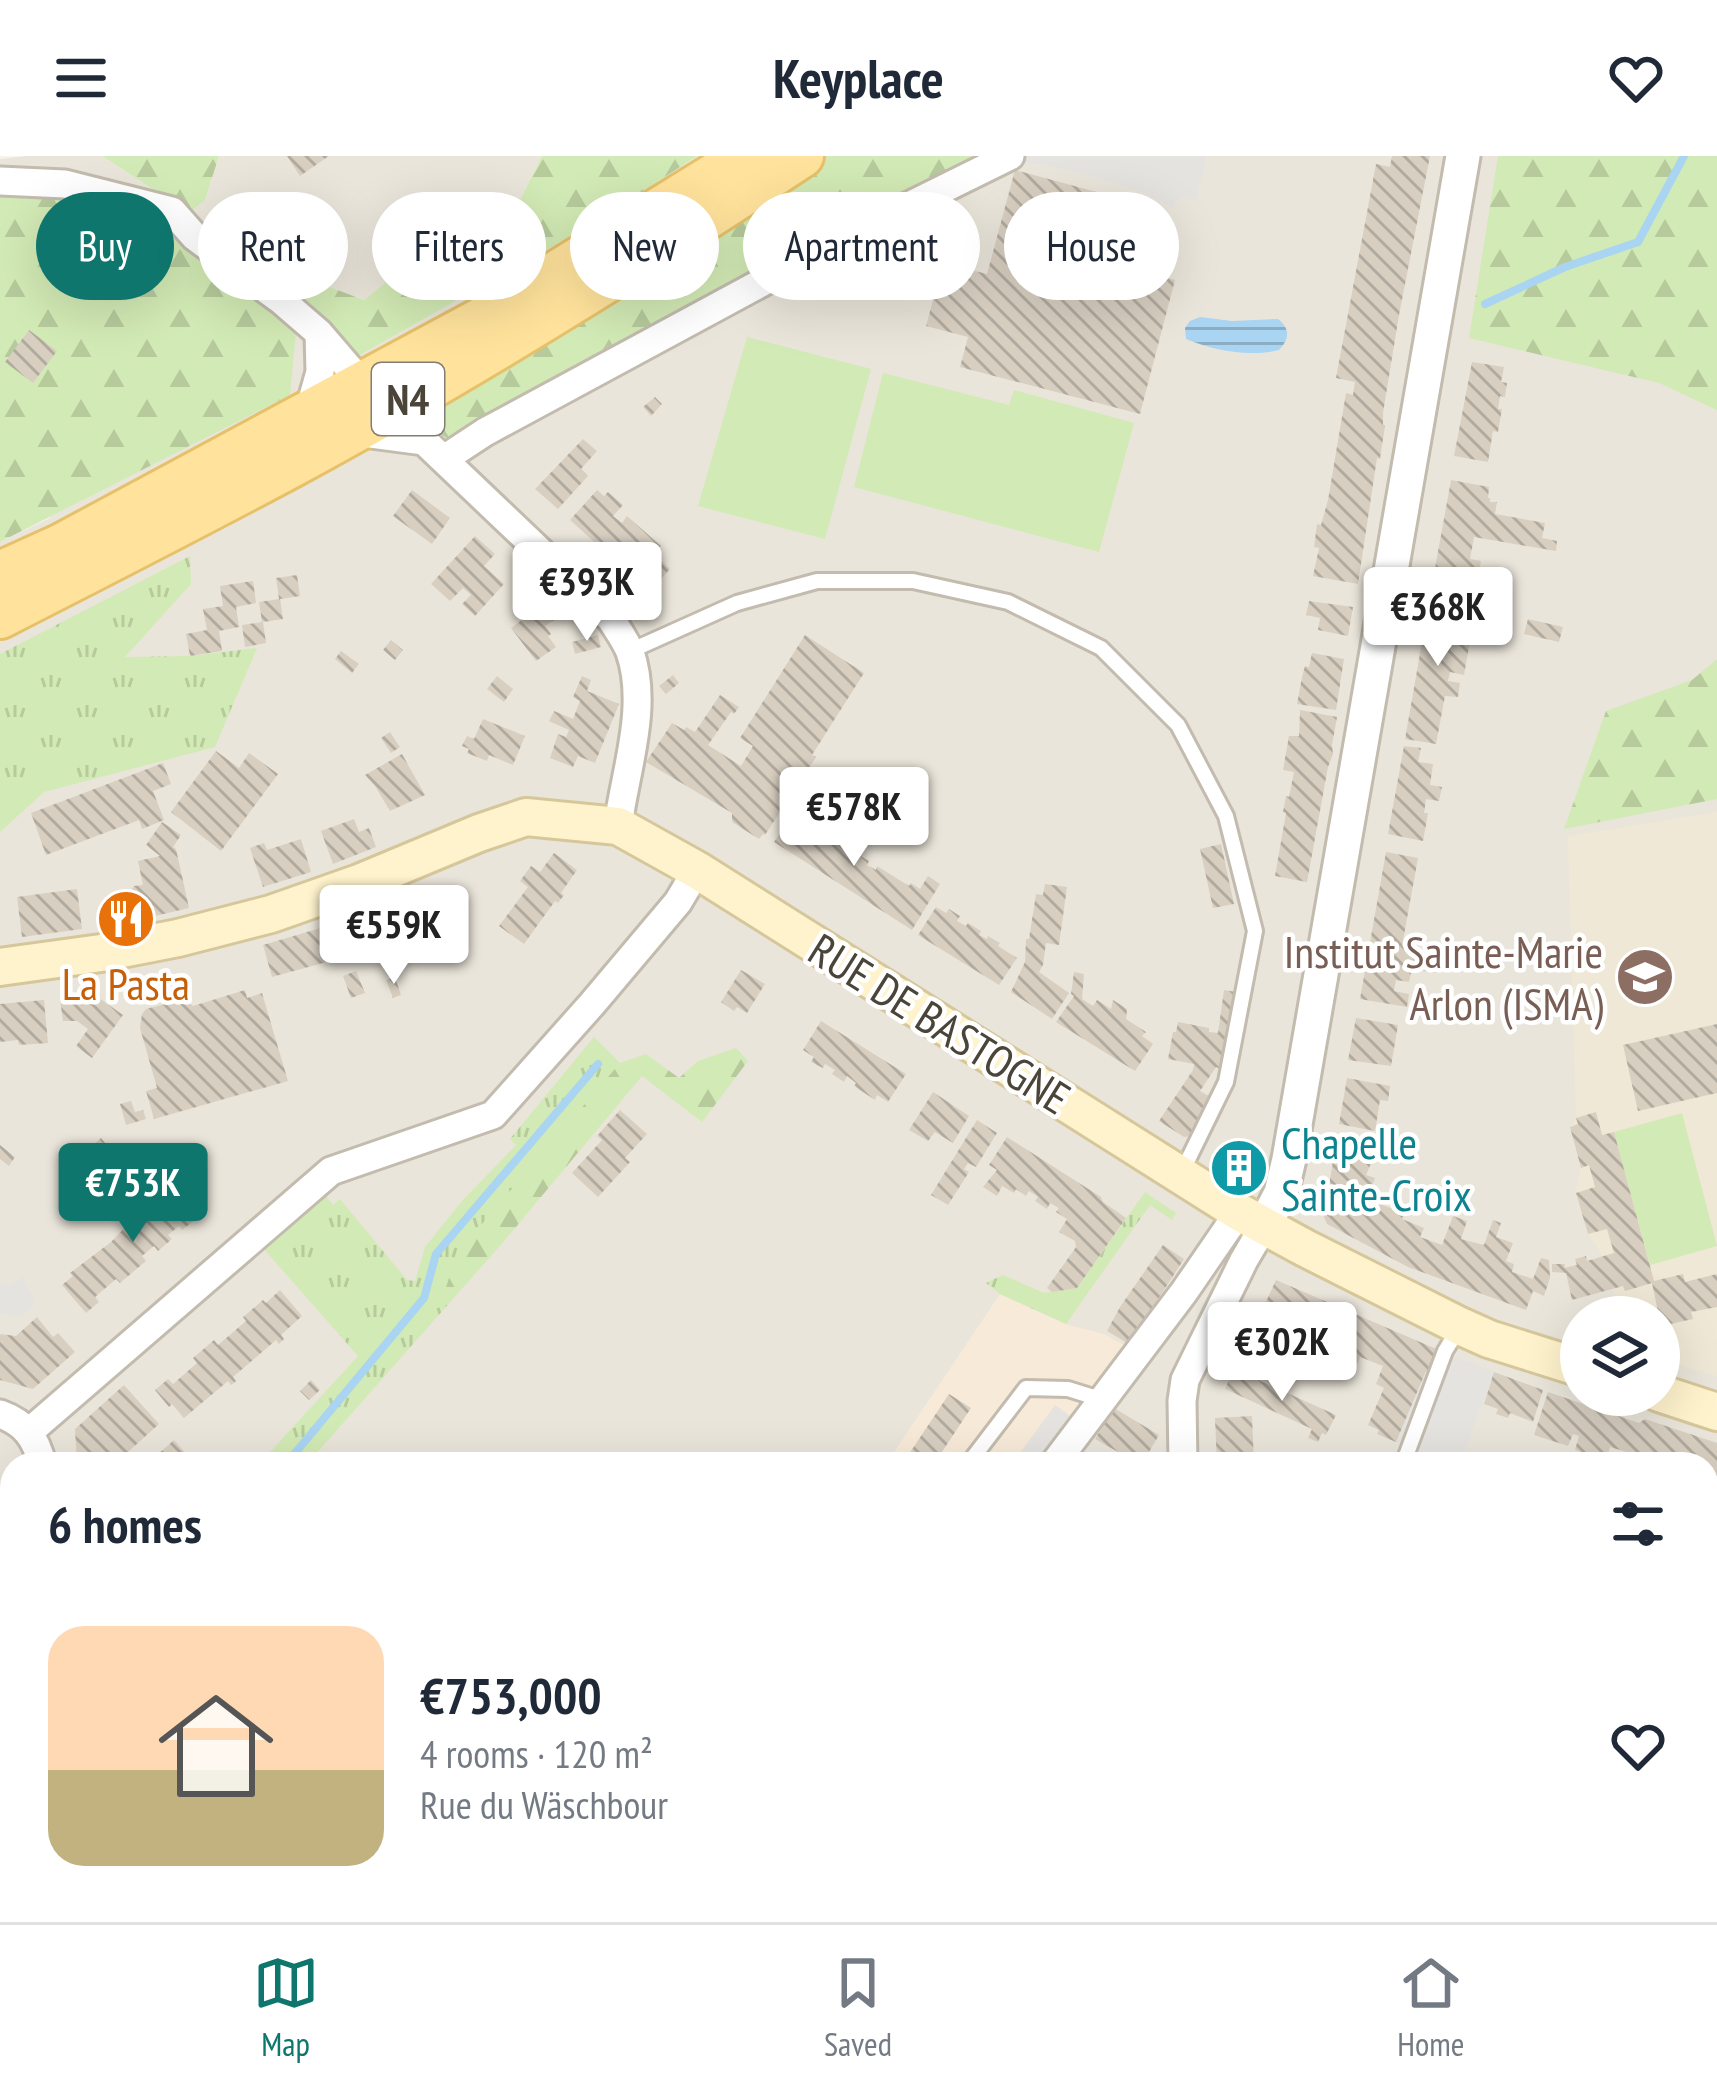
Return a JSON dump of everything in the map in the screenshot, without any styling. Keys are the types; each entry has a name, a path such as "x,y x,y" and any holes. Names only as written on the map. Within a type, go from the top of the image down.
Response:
{"main road":[{"name":"N4","path":"0,573 60,546 478,321 745,156"},
{"name":"N4","path":"0,617 412,397 533,327 802,156"},
{"name":"RUE DE BASTOGNE","path":"0,967 178,938 271,914 526,817 618,826 697,870 1251,1219 1460,1326 1560,1361"},
{"path":"1680,1400 1717,1412"}],"street":[{"path":"352,431 434,450 484,432 827,247 1010,156"},
{"path":"1062,1452 1184,1292 1281,1193 1463,156"},
{"path":"0,181 65,184 172,211 195,236 320,333 361,382"},
{"path":"309,411 320,372 320,333"},
{"path":"412,397 434,450 610,619 630,651 635,726 618,826"},
{"path":"29,1432 331,1171 493,1115 678,902 697,870"},
{"path":"1183,1452 1185,1380 1244,1260 1251,1219"},
{"path":"0,1414 29,1432 39,1452"}],"lane":[{"path":"630,651 737,603 817,581 913,581 1008,602 1101,648 1178,725 1226,816 1255,931 1226,1082 1181,1174"},
{"path":"1407,1452 1445,1351 1460,1326"},
{"path":"977,1452 1026,1388 1068,1388 1100,1399"}],"shaded area":[{"path":"102,156 158,192 36,192 36,300 174,300 174,203 198,201 198,300 292,300 358,355 456,300 546,300 546,250 570,236 570,300 719,300 719,192 642,192 697,156 1717,156 1717,1452 0,1452 0,542 50,518 0,190 0,159"},
{"path":"219,156 542,156 524,192 372,192 372,293 364,300 348,294 348,192 208,192"},
{"path":"1024,156 1207,156 1196,201 1179,199 1179,192 1141,192 1023,162"},
{"name":"Institut Sainte-Marie Arlon (ISMA)","path":"1717,812 1717,1376 1680,1365 1680,1296 1616,1296 1576,1193 1581,1168 1570,1127 1576,1118 1568,836"},
{"path":"23,1276 35,1302 22,1316 0,1314 0,1283 11,1284"},
{"path":"1000,1294 1126,1346 1049,1452 894,1452"},
{"path":"1441,1351 1494,1372 1464,1452 1416,1452 1396,1442 1426,1371"},
{"path":"1055,1405 1073,1418 1049,1452 1021,1452"}],"green space":[{"path":"102,156 219,156 208,192 198,192 198,205 180,219 174,192 158,192"},
{"path":"542,156 697,156 642,192 570,192 570,237 546,250 546,192 524,192"},
{"path":"827,156 982,156 908,192 772,192"},
{"path":"1498,156 1717,156 1717,410 1659,383 1469,338"},
{"path":"0,190 36,193 36,300 174,300 174,238 198,250 198,300 264,300 296,332 290,395 0,542"},
{"path":"743,211 743,275 719,288 719,226"},
{"path":"372,293 372,300 457,300 358,356 293,300 348,300 348,294 364,300"},
{"path":"605,300 698,300 449,439 433,430 430,414"},
{"path":"747,337 871,369 825,539 698,506"},
{"path":"883,373 1009,405 1014,390 1134,423 1099,552 854,487"},
{"path":"190,556 191,584 125,657 257,648 215,747 44,792 0,832 0,654"},
{"path":"1717,659 1717,799 1564,829 1606,711 1692,680"},
{"path":"594,1037 620,1063 487,1219 505,1240 318,1452 270,1452 358,1356 262,1247 323,1192 333,1205 340,1199 407,1280 415,1281 425,1247 516,1145 510,1139"},
{"path":"736,1048 748,1061 702,1122 642,1076 444,1307 441,1303 457,1253 620,1063 646,1054 679,1078 698,1061"},
{"path":"1682,1113 1717,1246 1650,1265 1614,1132"},
{"path":"1145,1192 1176,1213 1172,1220 1150,1205 1066,1324 986,1283 1003,1275 1044,1293 1077,1288"}],"water":[{"path":"1200,317 1278,319 1287,338 1279,350 1220,350 1186,339 1185,328"}],"building":[{"path":"287,156 329,156 300,176"},
{"path":"1392,156 1430,156 1399,315 1358,584 1313,576 1319,548 1314,547 1317,524 1321,525 1328,500 1346,393 1353,395 1355,382 1336,378 1376,164 1390,167"},
{"path":"1015,170 1097,192 1009,192"},
{"path":"1004,211 1004,300 1170,300 1140,414 960,367 968,337 926,326 933,300 980,300 980,272 987,274"},
{"path":"29,330 57,351 33,383 5,362"},
{"path":"1472,362 1504,367 1501,382 1507,383 1505,397 1500,396 1498,432 1493,431 1488,462 1454,456"},
{"path":"655,397 662,404 651,416 643,407"},
{"path":"583,439 597,451 581,469 588,476 558,509 535,489"},
{"path":"1451,480 1489,487 1490,502 1497,502 1495,514 1545,523 1542,538 1557,541 1556,551 1474,537 1470,559 1481,561 1475,592 1464,591 1462,602 1430,596"},
{"path":"412,490 450,518 432,544 393,516"},
{"path":"597,490 604,496 608,492 623,505 613,516 622,523 627,516 661,546 654,554 670,569 652,589 634,573 647,558 638,549 622,567 570,520"},
{"path":"475,536 495,554 484,566 504,584 475,616 462,604 471,595 463,588 450,601 431,584"},
{"path":"297,575 300,596 280,599 283,619 263,622 266,643 245,647 242,625 262,622 259,602 279,599 276,578"},
{"path":"253,581 256,603 236,607 239,627 219,631 222,651 190,656 186,634 207,630 203,609 223,606 220,586"},
{"path":"1430,599 1467,607 1465,623 1473,624 1464,675 1450,672 1448,681 1460,683 1458,697 1445,696 1436,744 1405,739 1422,642 1452,648 1453,643 1423,637"},
{"path":"1309,601 1353,607 1348,636 1318,630 1320,618 1306,615"},
{"path":"543,604 554,620 545,626 556,647 536,661 511,628"},
{"path":"1528,619 1563,627 1559,642 1524,634"},
{"path":"598,635 601,647 575,654 572,642"},
{"path":"805,635 864,673 812,755 816,757 759,839 732,822 732,813 646,762 672,723 695,732 720,695 739,707 708,745 741,766 753,746 740,738"},
{"path":"391,640 403,650 395,660 383,650"},
{"path":"341,651 359,664 352,673 335,659"},
{"path":"1312,653 1344,659 1336,710 1297,704"},
{"path":"673,675 679,683 666,694 659,686"},
{"path":"497,676 513,689 504,702 487,689"},
{"path":"582,676 591,680 587,691 619,704 595,763 578,756 573,767 550,758 558,734 566,737 569,730 549,721 554,711 573,719 580,701 573,697"},
{"path":"1300,710 1337,717 1307,882 1275,876 1283,812 1294,772 1283,770 1289,736 1299,736"},
{"path":"483,719 525,736 513,765 489,755 487,761 462,746 467,736 474,739"},
{"path":"390,732 400,747 391,753 381,738"},
{"path":"1404,746 1421,748 1418,762 1433,764 1430,785 1442,787 1439,801 1426,799 1423,841 1388,834"},
{"path":"216,751 239,768 249,753 278,774 221,851 171,812"},
{"path":"402,754 425,795 390,811 365,775"},
{"path":"163,763 171,784 153,791 164,820 142,829 139,820 46,855 31,813"},
{"path":"798,806 836,826 828,839 869,861 867,865 876,870 877,866 920,889 928,876 940,884 912,930 774,842"},
{"path":"354,819 359,832 369,828 376,847 333,864 321,831"},
{"path":"162,822 181,835 173,847 189,908 121,924 112,919 134,886 143,885 138,861 160,856 146,845"},
{"path":"301,839 311,872 263,887 250,848 264,843 267,850"},
{"path":"1221,844 1234,904 1213,908 1200,849"},
{"path":"1386,852 1418,858 1402,946 1415,948 1414,958 1420,959 1422,951 1434,953 1433,961 1439,963 1437,973 1412,969 1409,982 1396,980 1394,991 1409,994 1407,1007 1360,999"},
{"path":"554,853 577,870 564,895 524,944 499,926 528,887 520,881 531,866 540,872"},
{"path":"1045,884 1067,887 1059,945 1046,943 1039,972 1069,993 1052,1019 1011,992 1025,962 1036,894 1043,895"},
{"path":"77,889 82,929 22,937 17,897"},
{"path":"411,896 421,925 435,919 443,942 428,947 425,941 403,948 403,958 382,966 374,940 343,951 333,923"},
{"path":"936,907 946,913 949,909 960,916 957,921 981,931 979,935 1000,943 1017,958 999,985 918,935"},
{"path":"324,927 334,960 272,977 263,945"},
{"path":"741,970 765,984 747,1013 721,1002"},
{"path":"356,971 365,993 351,998 343,976"},
{"path":"1074,972 1084,974 1082,999 1093,1006 1097,1000 1111,1009 1113,1000 1127,1009 1126,1019 1146,1032 1142,1036 1153,1044 1135,1071 1056,1022 1074,996"},
{"path":"395,977 401,995 393,998 386,980"},
{"path":"245,990 247,998 262,993 288,1081 154,1119 146,1091 157,1088 140,1028 142,1014 183,999 193,1006"},
{"path":"1224,990 1236,992 1223,1071 1216,1067 1200,1091 1210,1097 1192,1136 1184,1137 1159,1121 1194,1064 1168,1059 1173,1032 1178,1022 1218,1033"},
{"path":"95,995 123,1015 92,1058 76,1046 88,1029 77,1021 63,1021 60,999"},
{"path":"44,1000 48,1043 0,1042 0,1004"},
{"path":"1356,1018 1398,1025 1391,1066 1348,1060"},
{"path":"821,1021 906,1074 888,1102 877,1095 875,1100 847,1076 844,1082 825,1064 823,1068 811,1062 814,1057 803,1050"},
{"path":"1717,1024 1717,1093 1638,1111 1623,1045"},
{"path":"1347,1078 1390,1086 1388,1101 1380,1100 1375,1131 1339,1124"},
{"path":"933,1092 969,1116 953,1143 935,1132 928,1141 909,1130"},
{"path":"131,1101 135,1112 143,1110 146,1119 126,1125 120,1104"},
{"path":"620,1110 647,1134 625,1158 630,1162 598,1197 572,1173 602,1140 597,1136"},
{"path":"1596,1112 1602,1135 1614,1132 1654,1281 1683,1274 1685,1282 1717,1274 1717,1307 1691,1312 1693,1319 1680,1322 1680,1296 1655,1296 1652,1283 1625,1291 1623,1286 1571,1296 1566,1273 1552,1272 1552,1264 1565,1264 1564,1268 1577,1265 1575,1259 1586,1256 1587,1261 1614,1253 1607,1229 1588,1234 1576,1193 1595,1187 1589,1165 1581,1168 1570,1127 1578,1124 1576,1118"},
{"path":"977,1120 997,1133 976,1167 968,1163 964,1169 969,1172 948,1205 931,1195"},
{"path":"1337,1136 1376,1152 1366,1175 1375,1178 1367,1199 1404,1213 1402,1219 1424,1228 1420,1237 1442,1245 1453,1216 1467,1221 1461,1239 1484,1245 1493,1220 1501,1223 1496,1237 1513,1243 1506,1261 1514,1264 1512,1272 1533,1279 1541,1258 1549,1260 1544,1296 1533,1291 1526,1310 1408,1267 1327,1224 1324,1217"},
{"path":"1007,1137 1126,1218 1077,1288 1052,1292 1047,1288 1076,1247 1075,1241 1059,1232 1067,1219 1056,1212 1059,1208 1050,1203 1047,1209 1029,1191 1026,1196 1002,1186 997,1196 983,1187 997,1170 989,1165"},
{"path":"101,1138 110,1149 99,1158 90,1148"},
{"name":"Chapelle Sainte-Croix","path":"1236,1141 1259,1146 1247,1182 1225,1176"},
{"path":"0,1145 15,1157 9,1166 0,1159"},
{"path":"181,1178 203,1205 192,1214 196,1219 168,1235 172,1239 158,1251 154,1246 142,1256 146,1261 95,1297 99,1302 86,1313 62,1285 73,1276 70,1273 171,1192 168,1189"},
{"path":"1163,1245 1184,1259 1129,1344 1107,1331"},
{"path":"1276,1280 1441,1351 1432,1373 1426,1371 1396,1442 1368,1425 1384,1388 1376,1384 1383,1366 1360,1357 1358,1363 1258,1319"},
{"path":"280,1290 302,1316 281,1335 284,1339 279,1344 276,1340 233,1377 234,1383 228,1381 184,1418 172,1404 169,1407 155,1390 168,1379 173,1384 197,1363 193,1358 214,1340 218,1345 246,1321 243,1317"},
{"path":"37,1317 53,1337 58,1333 75,1352 33,1389 0,1380 0,1334 16,1336"},
{"path":"1234,1369 1336,1415 1326,1435 1322,1433 1318,1442 1308,1438 1312,1429 1225,1389"},
{"path":"1494,1372 1543,1390 1533,1422 1510,1413 1508,1418 1496,1414 1498,1409 1484,1404"},
{"path":"311,1380 320,1390 309,1400 300,1391"},
{"path":"124,1385 159,1424 128,1452 76,1452 75,1429"},
{"path":"1548,1392 1560,1396 1560,1416 1618,1416 1639,1423 1645,1419 1717,1443 1717,1452 1627,1452 1610,1447 1609,1452 1581,1452 1575,1450 1579,1436 1573,1434 1568,1446 1534,1435"},
{"path":"949,1394 971,1408 942,1452 910,1452"},
{"path":"1114,1408 1159,1435 1149,1452 1118,1452 1095,1439"},
{"path":"1252,1416 1254,1452 1216,1452 1215,1418"},
{"path":"174,1440 184,1452 160,1452"}],"waterway":[{"path":"1485,304 1565,267 1638,242 1684,156"},
{"path":"296,1452 424,1298 436,1254 598,1064"}],"place":[{"name":"La Pasta","path":"126,919"},
{"name":"Institut Sainte-Marie Arlon (ISMA)","path":"1645,977"},
{"name":"Chapelle Sainte-Croix","path":"1239,1168"}]}
